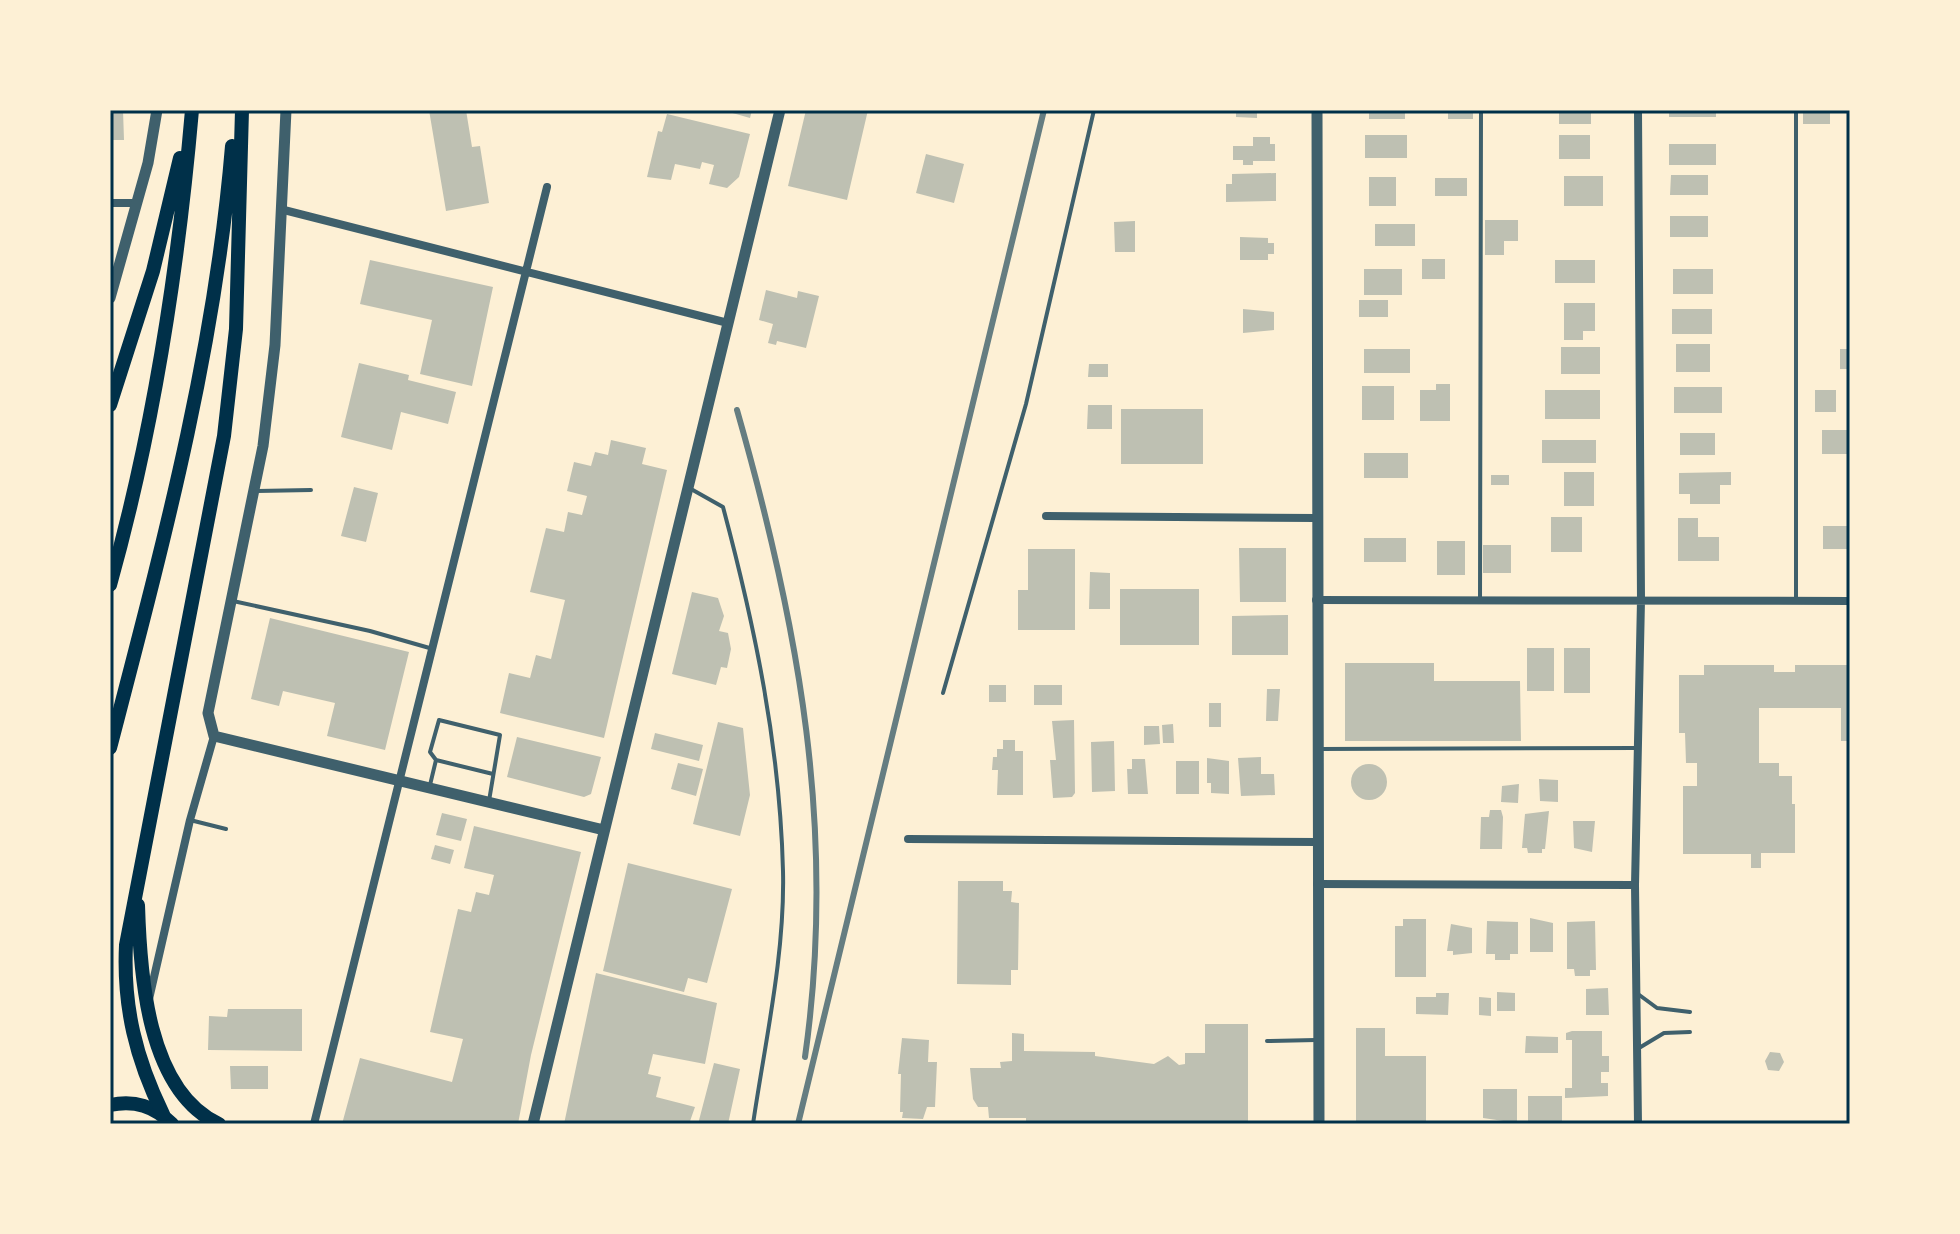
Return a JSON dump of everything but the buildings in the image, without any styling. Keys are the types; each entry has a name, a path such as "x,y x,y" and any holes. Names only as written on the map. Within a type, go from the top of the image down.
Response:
{"main road":[{"path":"110,405 153,271 191,110"},
{"path":"110,585 144,453 163,354 183,219 191,110"},
{"path":"110,748 170,520 202,376 224,239 235,110"},
{"path":"167,1119 137,1054 127,1009 126,945 196,595 224,436 236,329 242,110"},
{"path":"138,873 140,966 157,1044 175,1086 201,1114 219,1124"},
{"path":"110,1105 125,1102 145,1105 167,1119"}],"street":[{"path":"110,298 148,163 157,110"},
{"path":"149,1000 190,820 214,736 208,713 255,491 275,345 284,210 286,110"},
{"path":"533,1124 780,110"},
{"path":"1317,110 1319,1124"},
{"path":"1638,110 1641,600 1635,885 1638,1124"},
{"path":"314,1124 547,187"},
{"path":"110,203 136,203"},
{"path":"284,210 728,323"},
{"path":"1046,516 1316,518"},
{"path":"1316,600 1850,601"},
{"path":"214,736 604,830"},
{"path":"908,839 1317,842"},
{"path":"1317,884 1635,885"}],"lane":[{"path":"943,693 1026,404 1094,110"},
{"path":"1480,600 1481,110"},
{"path":"1796,110 1796,601"},
{"path":"687,487 723,507 753,621 772,735 783,873 775,971 753,1124"},
{"path":"255,491 311,490"},
{"path":"233,601 370,631 433,649"},
{"path":"488,803 500,735 439,720 430,752 436,760 493,774"},
{"path":"1317,749 1638,748"},
{"path":"429,788 436,760"},
{"path":"190,820 226,829"},
{"path":"1636,993 1657,1008 1690,1012"},
{"path":"1637,1049 1664,1033 1690,1032"},
{"path":"1267,1041 1318,1040"}],"railway":[{"path":"798,1124 1044,110"},
{"path":"737,410 778,571 806,730 814,811 817,892 814,974 805,1057"}]}
